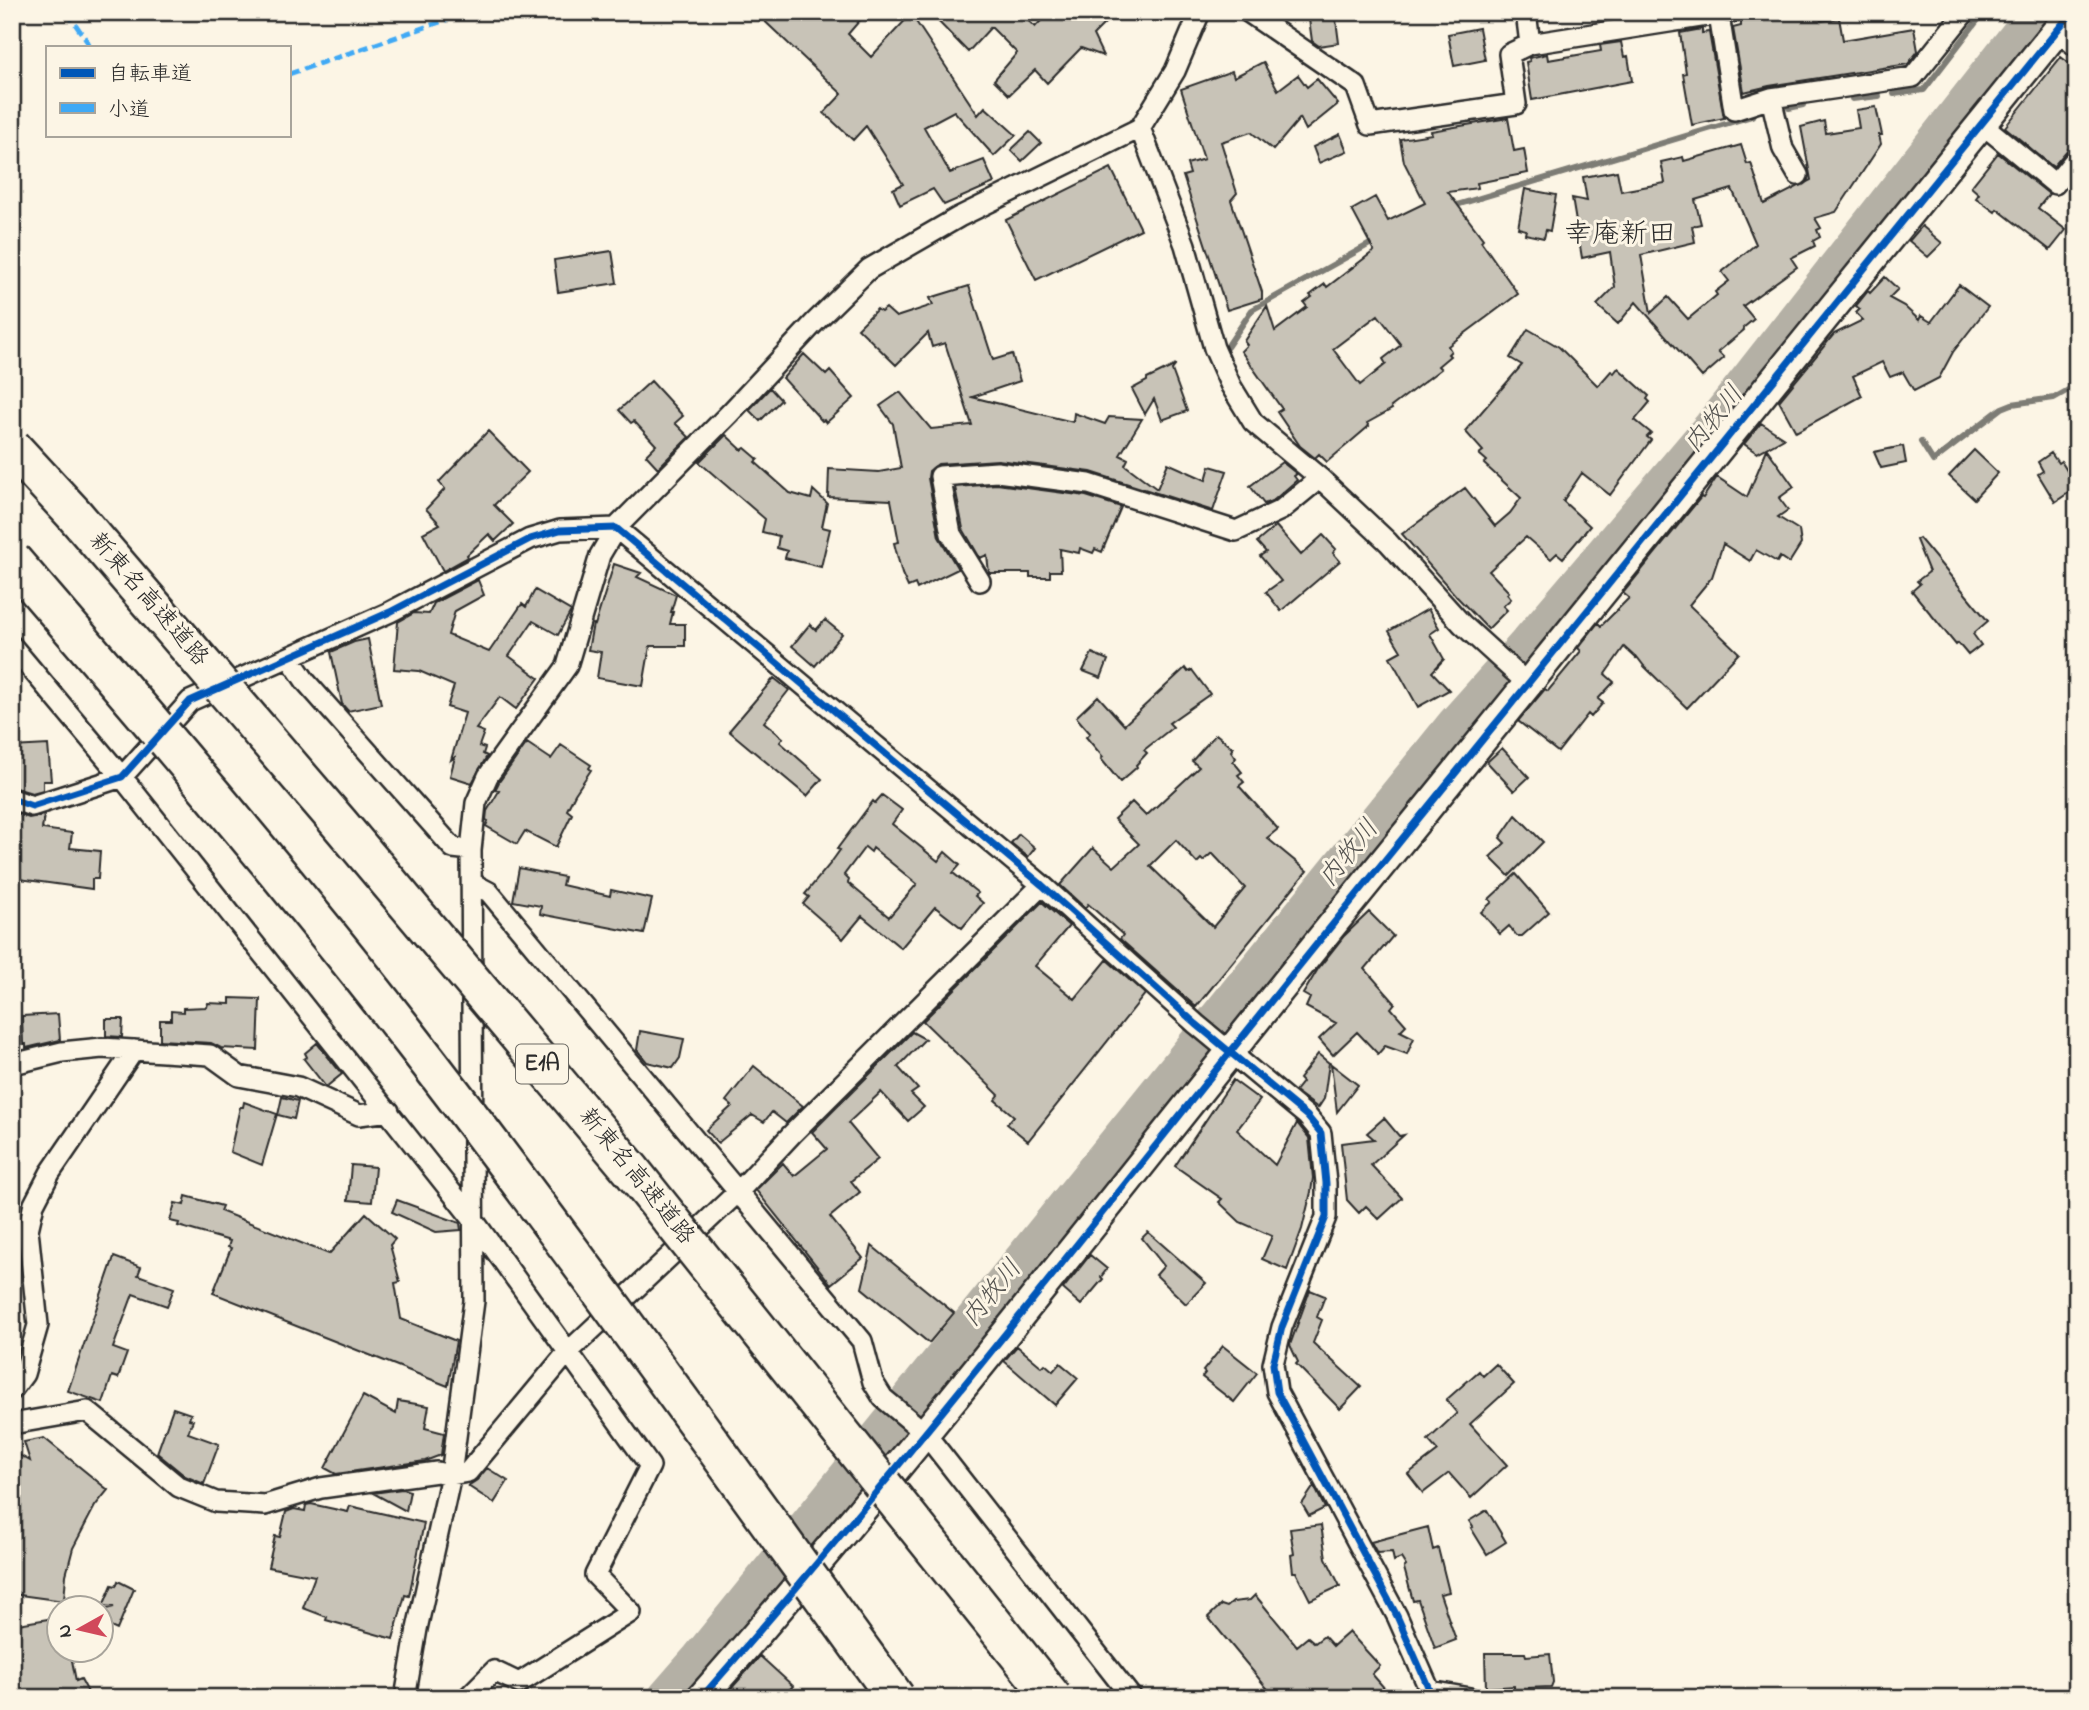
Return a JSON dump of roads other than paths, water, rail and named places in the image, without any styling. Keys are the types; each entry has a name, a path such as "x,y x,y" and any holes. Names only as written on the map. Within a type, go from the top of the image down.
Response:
{"highway":[{"name":"新東名高速道路","path":"12,447 73,513 313,792 632,1171 1053,1698"},
{"path":"12,559 211,792 405,1032 595,1283 897,1698"}],"street":[{"path":"405,1698 417,1629 451,1475 474,1301 471,850 476,803 488,776 567,666 600,555 616,528 869,269 959,217 1140,128 1175,71 1200,12"},
{"path":"1248,12 1356,86 1370,125 1516,104 1509,54 1530,44 1725,13 1734,110 1771,98 1913,77 1965,12"},
{"path":"1526,12 1530,44"},
{"path":"701,1698 768,1622 920,1428 1523,680 1982,124 2068,30"},
{"path":"1771,98 1783,149 1798,175"},
{"path":"1982,124 2054,184 2077,157"},
{"path":"1140,128 1185,245 1214,348 1231,386 1253,422 1320,478 1388,542 1492,653 1523,680"},
{"path":"980,581 951,534 940,476 997,472 1089,484 1236,531 1281,510 1320,478"},
{"path":"12,799 32,806 122,777 190,701 390,612 530,539 559,530 616,528 1042,885 1196,1024 1307,1116 1321,1133 1326,1217 1282,1327 1273,1364 1277,1392 1397,1616 1430,1691 1469,1698"},
{"path":"12,646 122,777 389,1111 472,1218 650,1466 595,1575 631,1612 519,1683 494,1671 467,1698"},
{"path":"289,657 306,682 453,848 471,850"},
{"path":"472,883 489,892 862,1341 873,1382 883,1398 920,1428 1132,1698"},
{"path":"12,1424 87,1411 179,1487 216,1502 265,1505 321,1488 437,1472 451,1475 468,1472 567,1353 739,1191 792,1134 1042,885"},
{"path":"12,1063 13,1065 102,1048 211,1055 239,1076 298,1087 359,1115 389,1111"},
{"path":"12,1390 24,1374 38,1325 29,1230 34,1204 50,1173 134,1050"}],"waterway":[{"path":"1894,94 1924,90 1984,12"},
{"name":"内牧川","path":"666,1698 1455,725 1712,427 2037,12"},
{"path":"1852,99 1879,96"},
{"path":"1789,108 1803,105"},
{"path":"1450,207 1752,116"},
{"path":"1227,347 1252,310 1377,240"},
{"path":"1921,442 1933,461 2002,408 2054,398 2077,385"}],"district":[{"name":"幸庵新田","path":"1620,235"}]}
